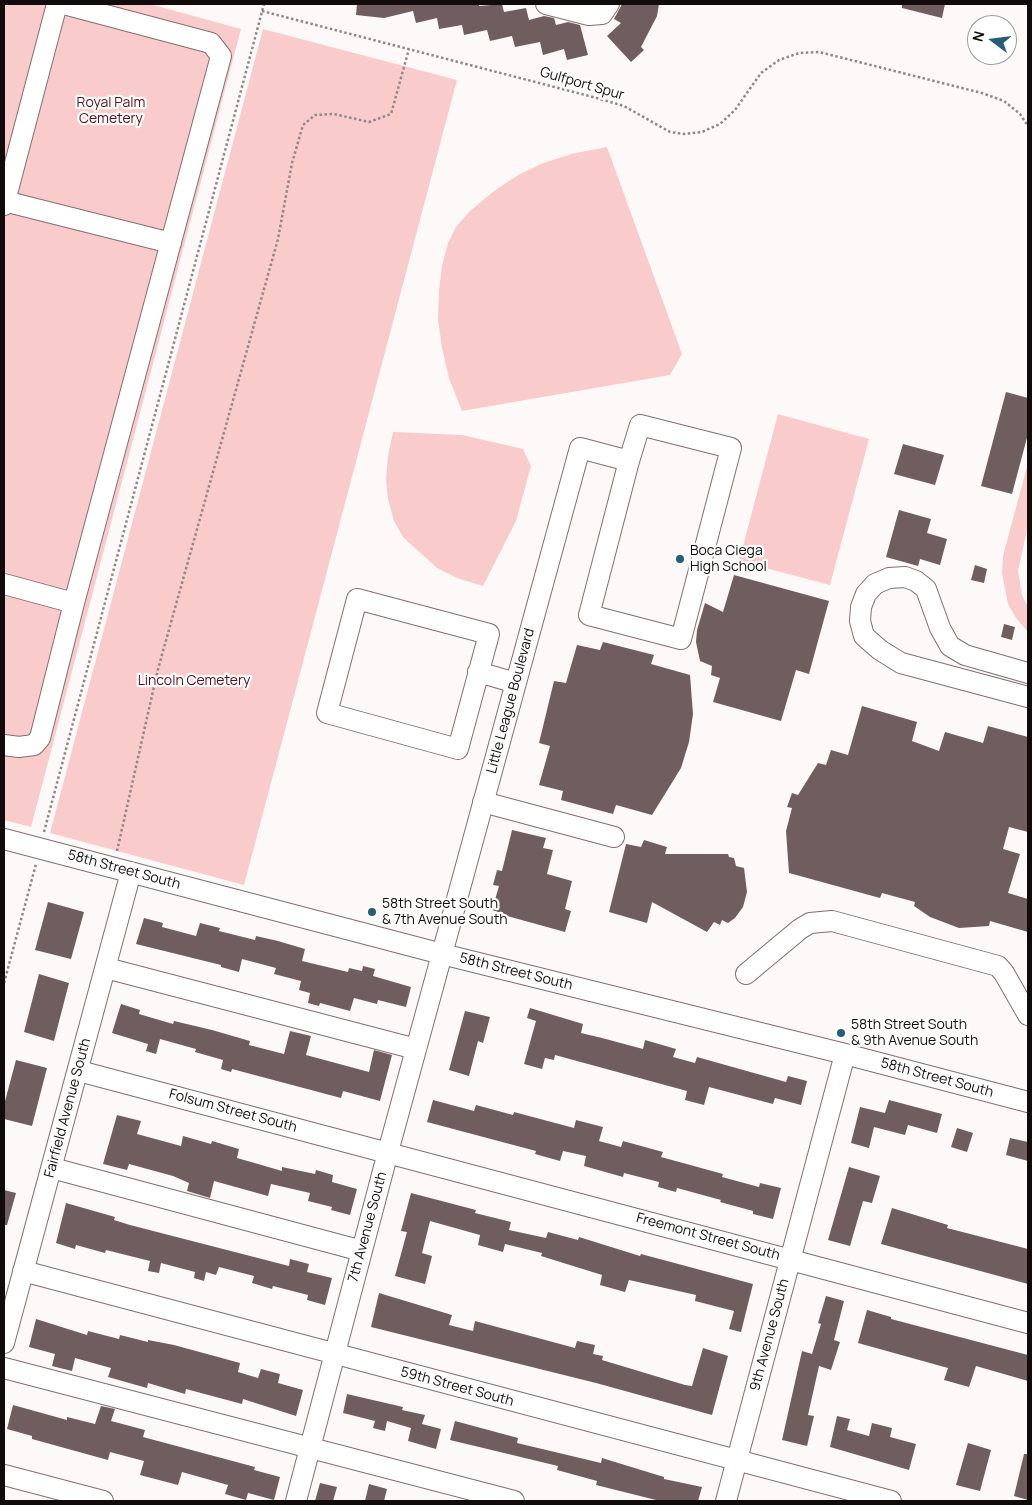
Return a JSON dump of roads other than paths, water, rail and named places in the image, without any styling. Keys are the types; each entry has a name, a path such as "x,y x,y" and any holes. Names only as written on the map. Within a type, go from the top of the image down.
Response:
{"street":[{"path":"57,4 4,202 171,243"},
{"path":"4,745 19,747 34,745 40,738 74,602 221,56 211,43 64,4"},
{"path":"546,4 589,15 605,9"},
{"path":"640,425 731,448 681,639 589,615 629,461 640,425"},
{"name":"Little League Boulevard","path":"442,954 580,448 629,461"},
{"path":"1028,673 965,656 950,646 940,628 926,589 916,581 904,577 889,578 875,584 866,594 861,606 860,621 864,636 880,650 901,663 1028,697"},
{"path":"4,584 74,602"},
{"path":"357,599 489,634 478,672 458,749 327,713 357,599"},
{"path":"478,672 516,682"},
{"path":"483,802 614,837"},
{"name":"58th Street South","path":"4,839 442,954 845,1054 1028,1102"},
{"name":"Fairfield Avenue South","path":"4,1343 106,968 122,870"},
{"path":"746,974 800,929 810,923 832,920 993,964 1004,973 1025,1010"},
{"name":"7th Avenue South","path":"296,1501 442,954"},
{"path":"106,968 416,1049"},
{"name":"9th Avenue South","path":"726,1501 845,1054"},
{"name":"Folsum Street South","path":"79,1071 388,1152"},
{"name":"Freemont Street South","path":"388,1152 1028,1323"},
{"path":"52,1168 362,1251"},
{"name":"59th Street South","path":"23,1271 892,1501"},
{"path":"4,1368 514,1501"},
{"path":"4,1475 103,1501"}],"place":[{"name":"Boca Ciega High School","path":"680,559"},
{"name":"58th Street South & 7th Avenue South","path":"372,912"},
{"name":"58th Street South & 9th Avenue South","path":"841,1033"}],"park label":[{"name":"Royal Palm Cemetery","path":"111,112"},
{"name":"Lincoln Cemetery","path":"194,681"}]}
